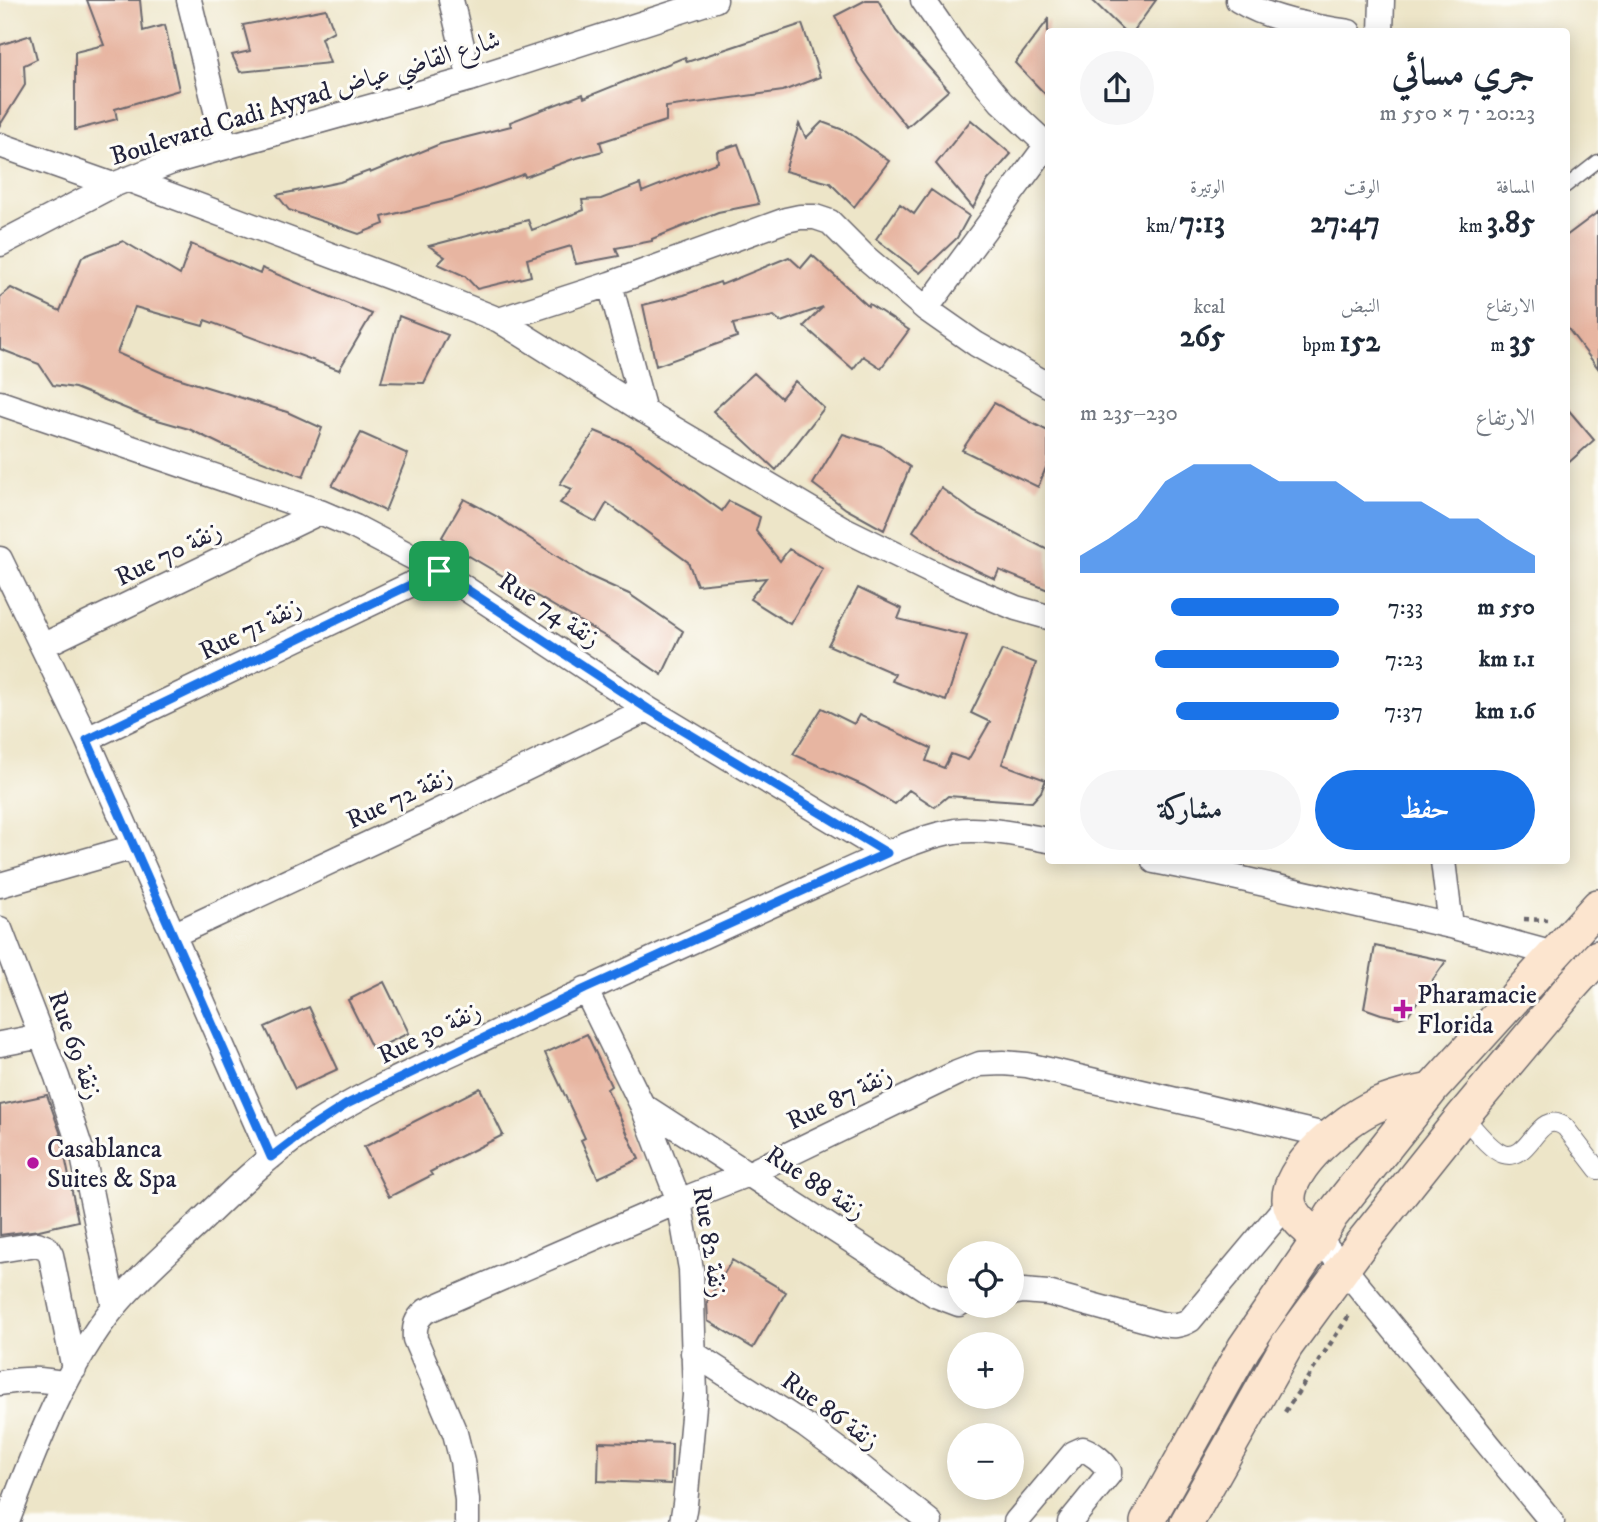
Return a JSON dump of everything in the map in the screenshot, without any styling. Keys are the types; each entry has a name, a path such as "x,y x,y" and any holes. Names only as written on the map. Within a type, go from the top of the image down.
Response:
{"main road":[{"path":"1147,1522 1244,1348 1332,1215 1431,1090 1598,906"},
{"path":"1187,1522 1287,1345 1463,1116 1598,957"},
{"path":"1319,1238 1295,1215 1289,1202 1291,1184 1312,1153 1347,1122 1373,1107 1397,1097 1431,1090"}],"street":[{"path":"190,0 225,147"},
{"path":"451,0 470,79"},
{"name":"Boulevard Cadi Ayyad شارع القاضي عياض","path":"0,244 120,182 172,162 470,79 678,6 715,0"},
{"path":"923,0 954,45 1001,102 1045,142"},
{"path":"1238,0 1247,6 1301,24 1325,28"},
{"path":"1381,28 1382,0"},
{"path":"0,145 120,182 427,291 499,320 644,411 842,528 944,578 1016,608 1045,616"},
{"path":"926,309 1045,149"},
{"path":"499,320 610,284 786,220 815,217 830,222 865,257 926,309 976,345 1045,375"},
{"path":"610,284 644,411"},
{"name":"Rue 74 زنقة","path":"0,403 320,512 365,532 439,571 648,709 887,853"},
{"name":"Rue 70 زنقة","path":"42,646 320,512"},
{"path":"0,559 87,740 271,1157"},
{"name":"Rue 71 زنقة","path":"87,740 439,571"},
{"name":"Rue 72 زنقة","path":"173,935 648,709"},
{"name":"Rue 30 زنقة","path":"7,1522 28,1467 70,1377 114,1307 161,1259 271,1157 304,1132 347,1104 585,989 925,838 957,831 994,832 1045,840"},
{"path":"0,886 134,847"},
{"path":"1182,864 1219,868 1553,954"},
{"path":"1443,864 1451,926"},
{"name":"Rue 69 زنقة","path":"0,929 70,1112 83,1156 114,1307"},
{"name":"Rue 82 زنقة","path":"585,989 642,1105 679,1201 691,1269 695,1395 682,1522"},
{"path":"0,1044 41,1036"},
{"name":"Rue 87 زنقة","path":"467,1522 467,1500 456,1433 415,1339 418,1317 426,1311 679,1201 748,1174 957,1073 980,1065 1027,1065 1329,1136"},
{"name":"Rue 88 زنقة","path":"642,1105 935,1295 947,1300"},
{"path":"1463,1116 1492,1147 1504,1154 1515,1154 1546,1124 1551,1121 1559,1122 1598,1170"},
{"path":"1024,1291 1048,1293 1161,1324 1182,1325 1190,1320 1289,1202"},
{"path":"1319,1238 1552,1522"},
{"path":"0,1250 37,1244 47,1248 51,1255 70,1377 0,1384"},
{"name":"Rue 86 زنقة","path":"693,1353 806,1426 930,1522"},
{"path":"1016,1522 1074,1453 1080,1450 1088,1451 1105,1465 1109,1471 1108,1477 1070,1522"}],"lane":[{"path":"1570,183 1598,161"}],"path":[{"path":"1517,919 1557,920"}],"building":[{"path":"87,0 140,0 143,31 165,25 179,90 115,109 117,119 75,130 75,52 104,45"},
{"path":"866,0 878,0 896,31 949,90 907,127 858,63 835,16"},
{"path":"1092,0 1156,0 1136,28 1121,28"},
{"path":"326,9 334,31 321,38 330,63 240,72 232,55 250,51 243,25"},
{"path":"1048,20 1048,28 1045,28 1045,94 1015,63"},
{"path":"802,24 820,77 783,91 666,107 666,121 600,142 603,151 525,177 524,174 454,199 382,217 384,224 359,234 289,210 277,195 340,182 369,171 370,173 440,144 511,126 510,122 583,94 584,98 685,57 687,62"},
{"path":"31,35 37,59 24,65 25,85 0,125 0,45"},
{"path":"971,120 1011,154 988,180 973,208 936,164"},
{"path":"822,122 846,131 889,161 854,207 830,183 785,171 799,124 806,138"},
{"path":"738,144 759,204 718,212 652,241 616,248 619,256 576,264 571,246 527,259 531,276 477,289 465,276 438,264 445,257 429,246 528,220 532,230 584,210 582,200 601,199 640,184 642,192 718,162 717,151"},
{"path":"931,190 969,216 957,238 920,273 876,239 900,204 914,214"},
{"path":"1598,212 1598,368 1570,331 1570,233"},
{"path":"123,241 180,275 191,244 260,274 262,268 372,314 339,370 205,320 203,326 135,307 117,353 165,374 287,412 322,428 303,477 189,429 147,417 75,388 53,385 39,364 0,349 0,297 11,288 60,311 82,257"},
{"path":"812,255 868,306 869,304 909,330 881,368 863,356 853,369 804,326 823,307 781,322 774,316 733,324 737,337 656,366 643,305 684,295 720,282 721,285 789,257 801,268"},
{"path":"399,316 448,335 424,383 381,382"},
{"path":"754,373 781,398 795,381 824,408 776,470 713,411"},
{"path":"994,403 1045,429 1045,470 1038,487 962,450"},
{"path":"1570,412 1594,440 1570,461"},
{"path":"595,431 633,447 722,511 729,501 760,517 756,531 780,561 789,549 823,569 790,624 750,599 766,578 697,585 688,562 607,503 596,522 560,503 572,489 560,484"},
{"path":"361,433 408,454 385,511 332,486"},
{"path":"843,434 881,446 910,467 884,530 846,509 813,484"},
{"path":"941,488 974,512 1045,548 1045,589 999,570 995,579 948,557 913,531"},
{"path":"464,499 496,516 589,576 629,594 683,631 662,675 608,638 469,556 442,537"},
{"path":"858,588 902,609 898,619 967,636 946,701 892,681 895,674 828,645"},
{"path":"1002,650 1036,663 1002,764 1045,780 1041,792 1032,802 948,796 935,807 909,790 895,804 864,786 793,754 822,708 854,724 859,715 931,748 926,761 944,768 951,754 968,760 990,722 971,713"},
{"path":"1375,946 1446,961 1408,1015 1399,1018 1364,1008"},
{"path":"384,982 409,1033 373,1050 348,1000"},
{"path":"309,1007 338,1069 295,1089 265,1027"},
{"path":"587,1034 611,1086 607,1089 639,1159 598,1178 581,1140 585,1138 545,1053"},
{"path":"480,1088 503,1135 430,1172 432,1175 389,1197 364,1147"},
{"name":"Casablanca Suites & Spa","path":"47,1095 60,1132 78,1221 0,1235 0,1105"},
{"path":"732,1260 786,1292 753,1348 708,1321 707,1302"},
{"path":"599,1442 672,1444 671,1484 598,1481"}],"place":[{"name":"Pharamacie Florida","path":"1403,1009"},
{"name":"Casablanca Suites & Spa","path":"33,1163"}],"route":[{"path":"439,571 648,709 887,853 585,989 347,1104 271,1157 87,740 439,571"}]}
